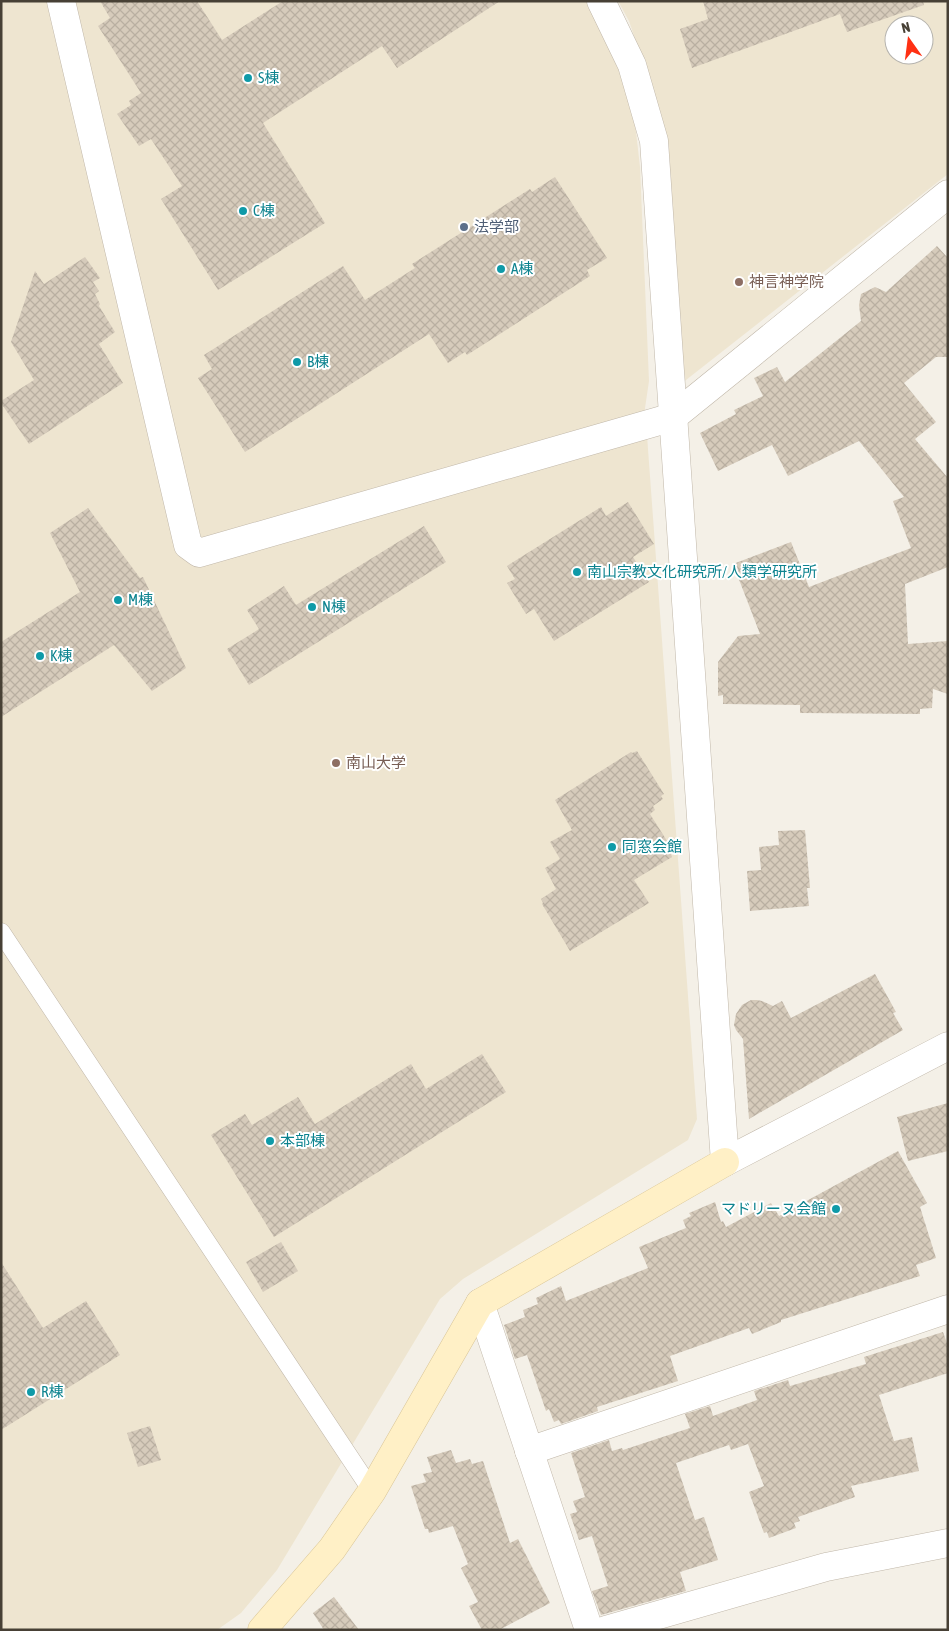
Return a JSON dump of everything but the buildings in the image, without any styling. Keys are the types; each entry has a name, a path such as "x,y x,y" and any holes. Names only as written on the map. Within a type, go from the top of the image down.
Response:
{"street":[{"path":"61,1 188,545 200,553 673,417 948,194"},
{"path":"601,1 632,65 654,141 725,1162"},
{"path":"262,1630 332,1550 372,1491 480,1303 725,1162 948,1046"},
{"path":"480,1303 589,1630"},
{"path":"529,1451 948,1309"},
{"path":"606,1630 826,1567 948,1543"}],"lane":[{"path":"1,932 372,1491"}],"shaded area":[{"name":"南山大学","path":"1,1 589,1 625,73 635,123 640,167 649,381 645,408 697,1119 688,1140 463,1279 440,1299 277,1570 241,1613 217,1630 1,1630"},
{"name":"神言神学院","path":"618,1 948,1 948,174 672,391 653,91 629,21"}],"place":[{"name":"S棟","path":"248,78"},
{"name":"C棟","path":"243,211"},
{"name":"法学部","path":"464,227"},
{"name":"A棟","path":"501,269"},
{"name":"神言神学院","path":"739,282"},
{"name":"B棟","path":"297,362"},
{"name":"南山宗教文化研究所/人類学研究所","path":"577,572"},
{"name":"M棟","path":"118,600"},
{"name":"N棟","path":"312,607"},
{"name":"K棟","path":"40,656"},
{"name":"南山大学","path":"336,763"},
{"name":"同窓会館","path":"612,847"},
{"name":"本部棟","path":"270,1141"},
{"name":"マドリーヌ会館","path":"836,1209"},
{"name":"R棟","path":"31,1392"}]}
